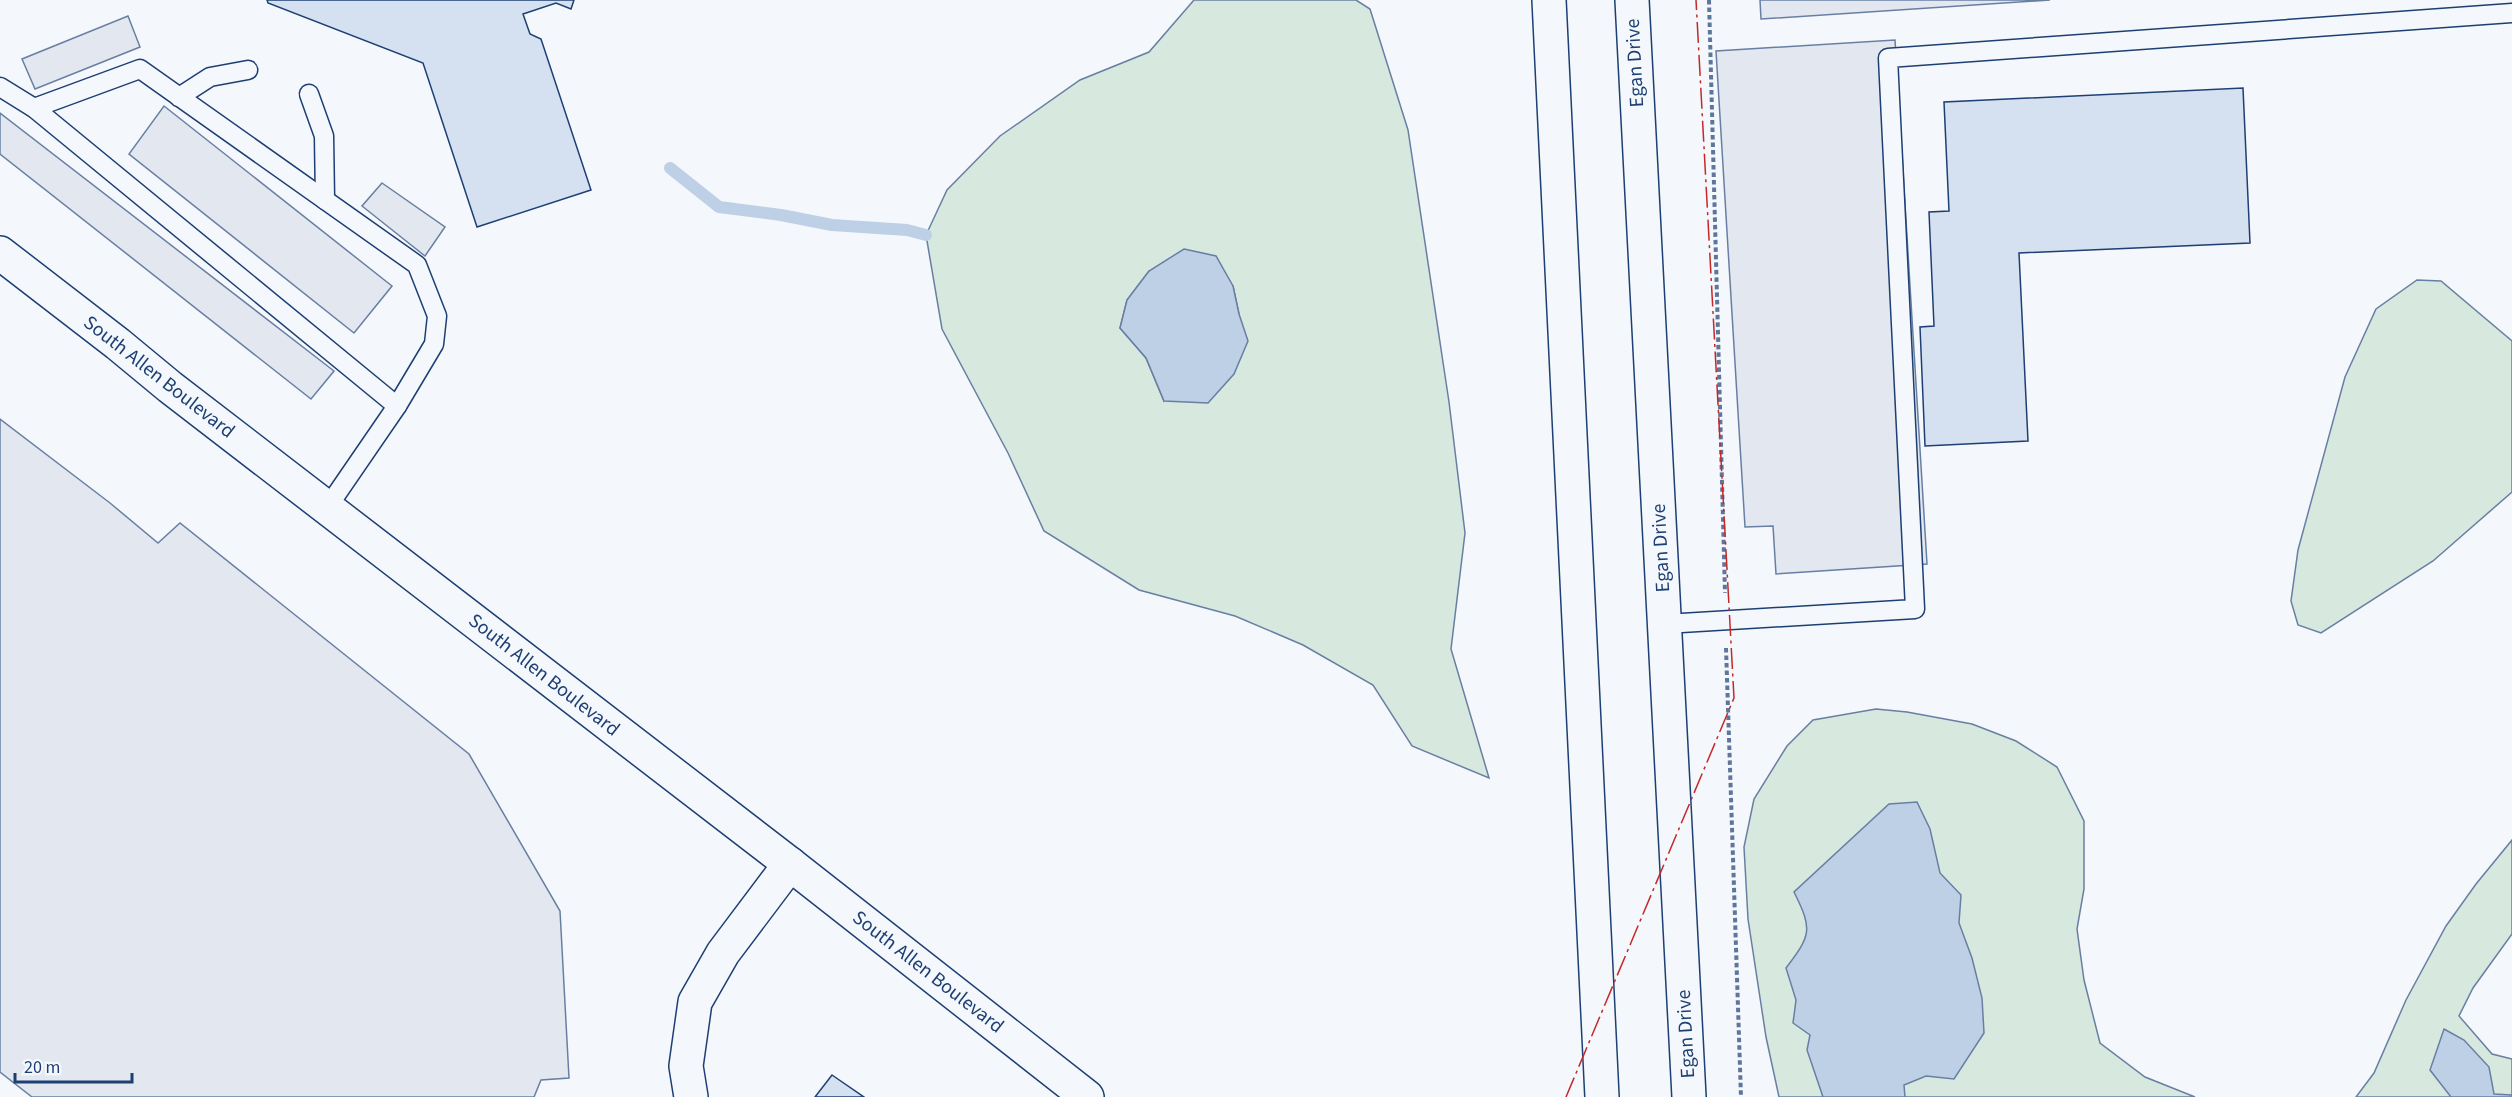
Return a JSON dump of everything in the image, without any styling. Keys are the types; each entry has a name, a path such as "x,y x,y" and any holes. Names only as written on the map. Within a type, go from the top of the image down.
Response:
{"main road":[{"path":"1549,0 1602,1097"},
{"name":"Egan Drive","path":"1632,0 1689,1097"},
{"name":"South Allen Boulevard","path":"0,253 790,864 1087,1097"},
{"path":"691,1097 686,1066 695,1002 723,952 790,864"},
{"path":"1588,1097 1595,968"}],"lane":[{"path":"1665,624 1915,609 1888,58 2512,13"},
{"path":"34,108 140,69 417,265 438,316 434,344 397,405 327,508"},
{"path":"180,97 210,77 248,70"},
{"path":"0,87 34,108 397,405"},
{"path":"309,94 324,136 325,200"}],"path":[{"path":"1709,0 1741,1097"}],"shaded area":[{"path":"1194,0 1356,0 1370,9 1408,130 1449,402 1465,533 1451,649 1489,778 1412,746 1373,685 1303,645 1235,616 1139,590 1044,531 1008,453 942,329 926,235 947,190 1000,136 1080,80 1149,52","holes":["1149,271 1233,286 1239,314 1164,401 1146,358 1120,328 1127,300"]},
{"path":"1760,0 2050,0 1761,19"},
{"path":"128,16 140,47 35,89 22,59"},
{"path":"1895,40 1927,564 1776,574 1773,526 1745,527 1716,51"},
{"path":"164,106 392,286 354,333 129,154"},
{"path":"0,113 334,371 311,399 0,154"},
{"path":"382,183 445,227 425,256 362,206"},
{"path":"2417,280 2441,281 2512,341 2512,492 2433,561 2321,633 2298,625 2291,601 2298,550 2345,377 2376,309"},
{"path":"0,419 110,503 158,543 180,523 469,754 560,911 569,1078 541,1080 534,1097 32,1097 0,1072"},
{"path":"1876,709 1907,712 1972,724 2016,741 2057,767 2084,821 2084,889 2077,929 2084,980 2100,1043 2145,1077 2195,1097 1779,1097 1766,1037 1748,919 1744,847 1754,799 1787,746 1813,720"},
{"path":"2512,840 2512,934 2473,988 2459,1016 2492,1054 2512,1059 2512,1097 2356,1097 2374,1073 2406,1000 2446,926"}],"water":[{"path":"1184,249 1216,256 1233,286 1248,341 1234,374 1208,403 1164,401 1146,358 1120,328 1127,300 1149,271"},
{"path":"1917,802 1930,829 1940,873 1961,895 1959,923 1972,958 1982,998 1984,1033 1954,1079 1926,1076 1904,1085 1905,1097 1823,1097 1807,1050 1810,1035 1793,1023 1796,1000 1786,968 1800,948 1807,932 1804,915 1794,892 1889,804"},
{"path":"2444,1029 2464,1040 2489,1067 2494,1094 2512,1095 2512,1097 2451,1097 2430,1070"}],"building":[{"path":"267,0 574,0 571,9 556,3 523,14 530,34 541,39 591,190 477,227 423,63 268,3"},
{"path":"2243,88 2250,243 2019,253 2028,441 1925,446 1920,327 1934,326 1929,212 1949,211 1944,102"},
{"path":"832,1075 864,1097 815,1097"}],"waterway":[{"path":"670,168 719,207 781,215 832,225 907,230 926,235"}],"power":[{"path":"1566,1097 1734,698 1696,0"}]}
